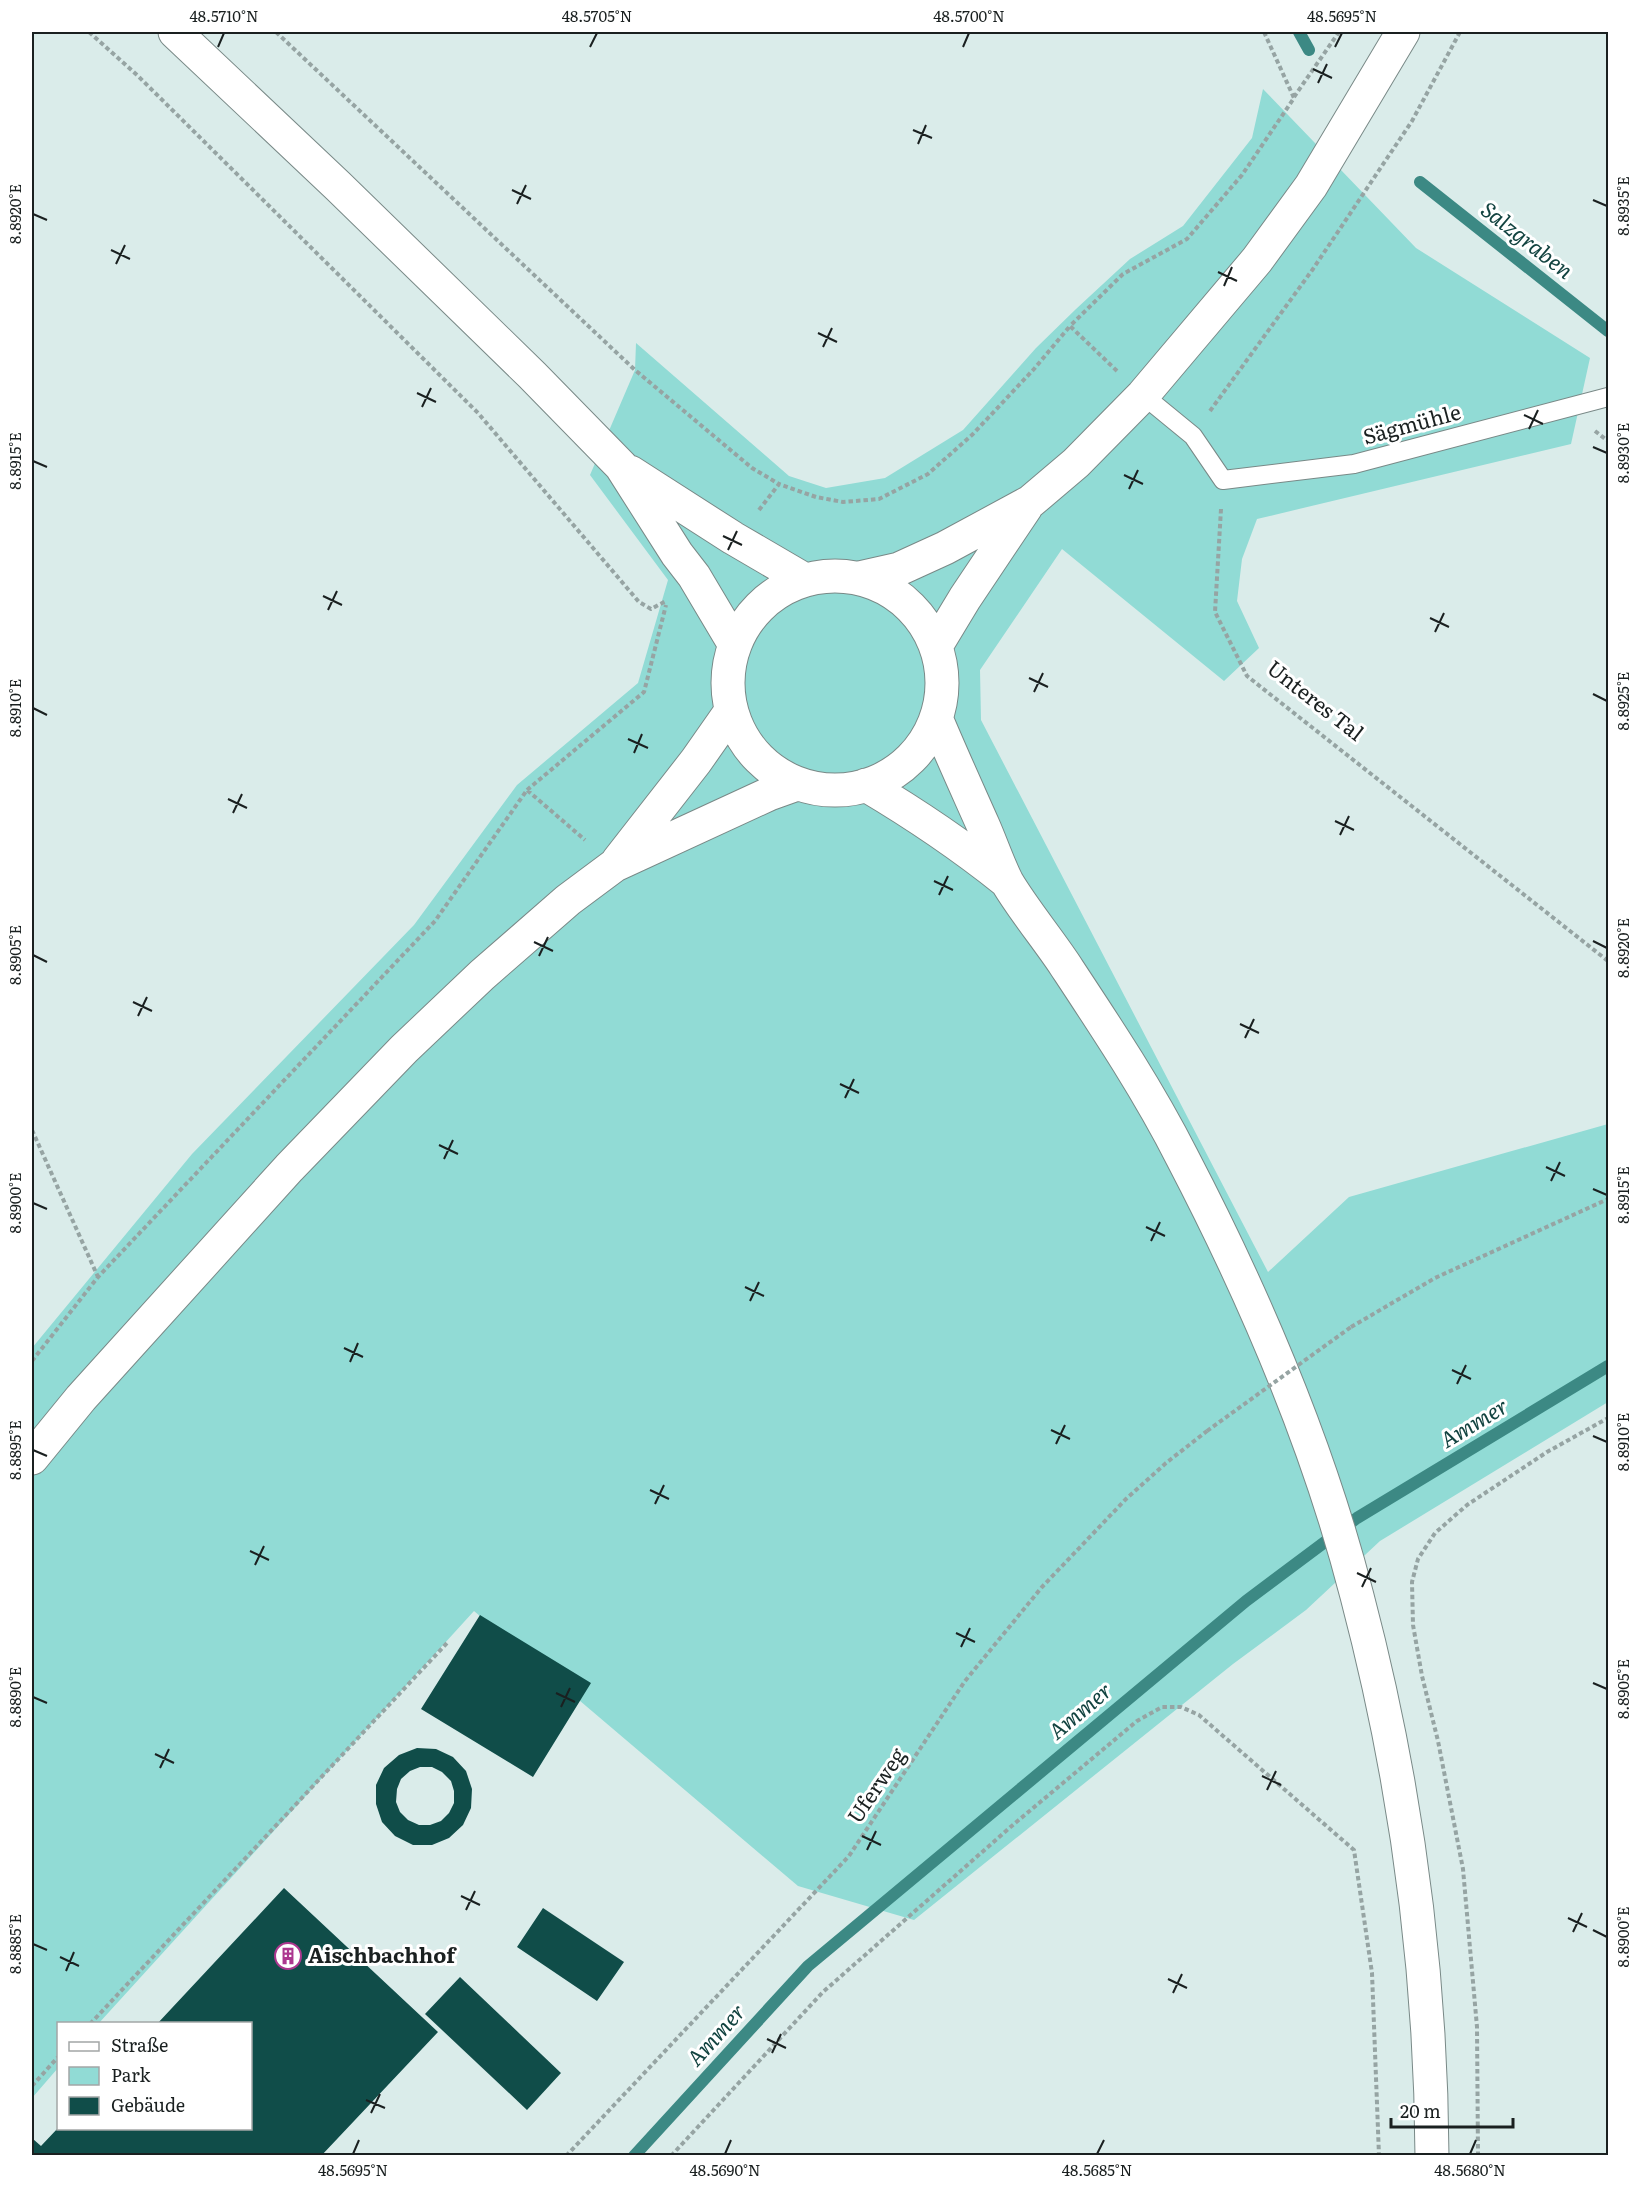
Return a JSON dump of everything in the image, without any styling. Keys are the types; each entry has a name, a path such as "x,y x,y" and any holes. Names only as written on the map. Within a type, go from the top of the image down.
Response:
{"street":[{"path":"175,32 346,194 532,375 621,466 677,554 694,576 735,645"},
{"path":"859,578 899,569 945,548 1030,502 1076,463 1143,395 1257,260 1311,186 1403,32"},
{"path":"621,466 733,538 805,580"},
{"path":"936,646 965,598 1030,502"},
{"path":"823,576 859,578 879,584 907,603 919,616 936,646 942,682 936,718 928,737 916,753 885,778 843,790 820,789 797,784 779,775 762,762 738,730 731,711 728,677 735,645 743,627 762,605 787,588 805,580 823,576"},
{"path":"615,865 696,761 731,711"},
{"path":"936,718 1008,882 1106,1029 1180,1153 1276,1356 1308,1440 1357,1593 1391,1746 1416,1895 1428,2030 1432,2156"},
{"path":"32,1458 81,1398 195,1269 372,1080 482,975 568,900 615,865 770,794 797,784"},
{"path":"866,785 925,820 1008,882"}],"lane":[{"path":"1143,395 1192,436 1223,480"},
{"name":"Sägmühle","path":"1223,480 1354,464 1608,398"}],"path":[{"path":"89,32 138,76 478,413 639,602 651,609 667,601"},
{"path":"276,32 635,370 752,468 779,484"},
{"path":"1264,32 1294,98"},
{"path":"1143,395 1070,326 1123,274 1187,239 1242,175 1340,32"},
{"path":"1192,436 1313,269 1405,130 1460,32"},
{"name":"Unteres Tal","path":"1223,480 1215,612 1247,676 1608,961"},
{"path":"32,1361 98,1278 435,921 527,790 615,865"},
{"path":"32,1130 98,1278"},
{"name":"Uferweg","path":"566,2156 849,1856 965,1682 1042,1587 1126,1499 1166,1463 1351,1327 1435,1278 1608,1199"},
{"path":"1478,2156 1477,2027 1463,1869 1438,1741 1422,1676 1413,1624 1412,1582 1418,1559 1435,1533 1467,1505 1547,1452 1608,1418"},
{"path":"92,2022 447,1642"},
{"path":"671,2156 823,1992 1014,1824 1137,1721 1162,1707 1182,1707 1199,1715 1354,1850 1372,1973 1379,2156"},
{"path":"32,2086 57,2058"}],"green space":[{"path":"1263,89 1416,248 1590,358 1571,444 1257,519 1242,559 1237,601 1259,648 1224,681 1062,549 980,670 981,720 1268,1272 1349,1197 1608,1124 1608,1402 1380,1541 1306,1610 1233,1664 914,1920 798,1886 474,1611 100,2022 57,2022 57,2069 32,2098 32,1348 192,1154 414,925 517,785 638,683 668,580 590,475 635,370 636,343 789,476 826,488 885,478 963,430 1036,348 1076,309 1130,259 1183,226 1252,138"}],"building":[{"path":"480,1615 591,1683 533,1777 421,1709"},
{"path":"417,1748 436,1749 453,1757 466,1771 472,1789 471,1808 463,1825 449,1838 432,1845 413,1845 395,1836 382,1822 376,1804 376,1785 384,1768 399,1755","holes":["420,1767 432,1767 442,1772 451,1781 454,1803 449,1813 441,1821 430,1825 419,1825 408,1820 400,1812 396,1802 397,1789 401,1779 410,1771"]},
{"name":"Aischbachhof","path":"284,1888 438,2032 321,2156 32,2156 33,2139 41,2146 57,2129 252,2130 252,2022 159,2022"},
{"path":"543,1908 624,1962 597,2001 517,1947"},
{"path":"460,1977 561,2073 527,2110 425,2014"}],"waterway":[{"name":"Salzgraben","path":"1299,32 1309,50"},
{"name":"Salzgraben","path":"1420,182 1608,331"},
{"name":"Ammer","path":"634,2156 808,1966 1246,1601 1357,1518 1608,1366"}],"place":[{"name":"Aischbachhof","path":"288,1956"}]}
